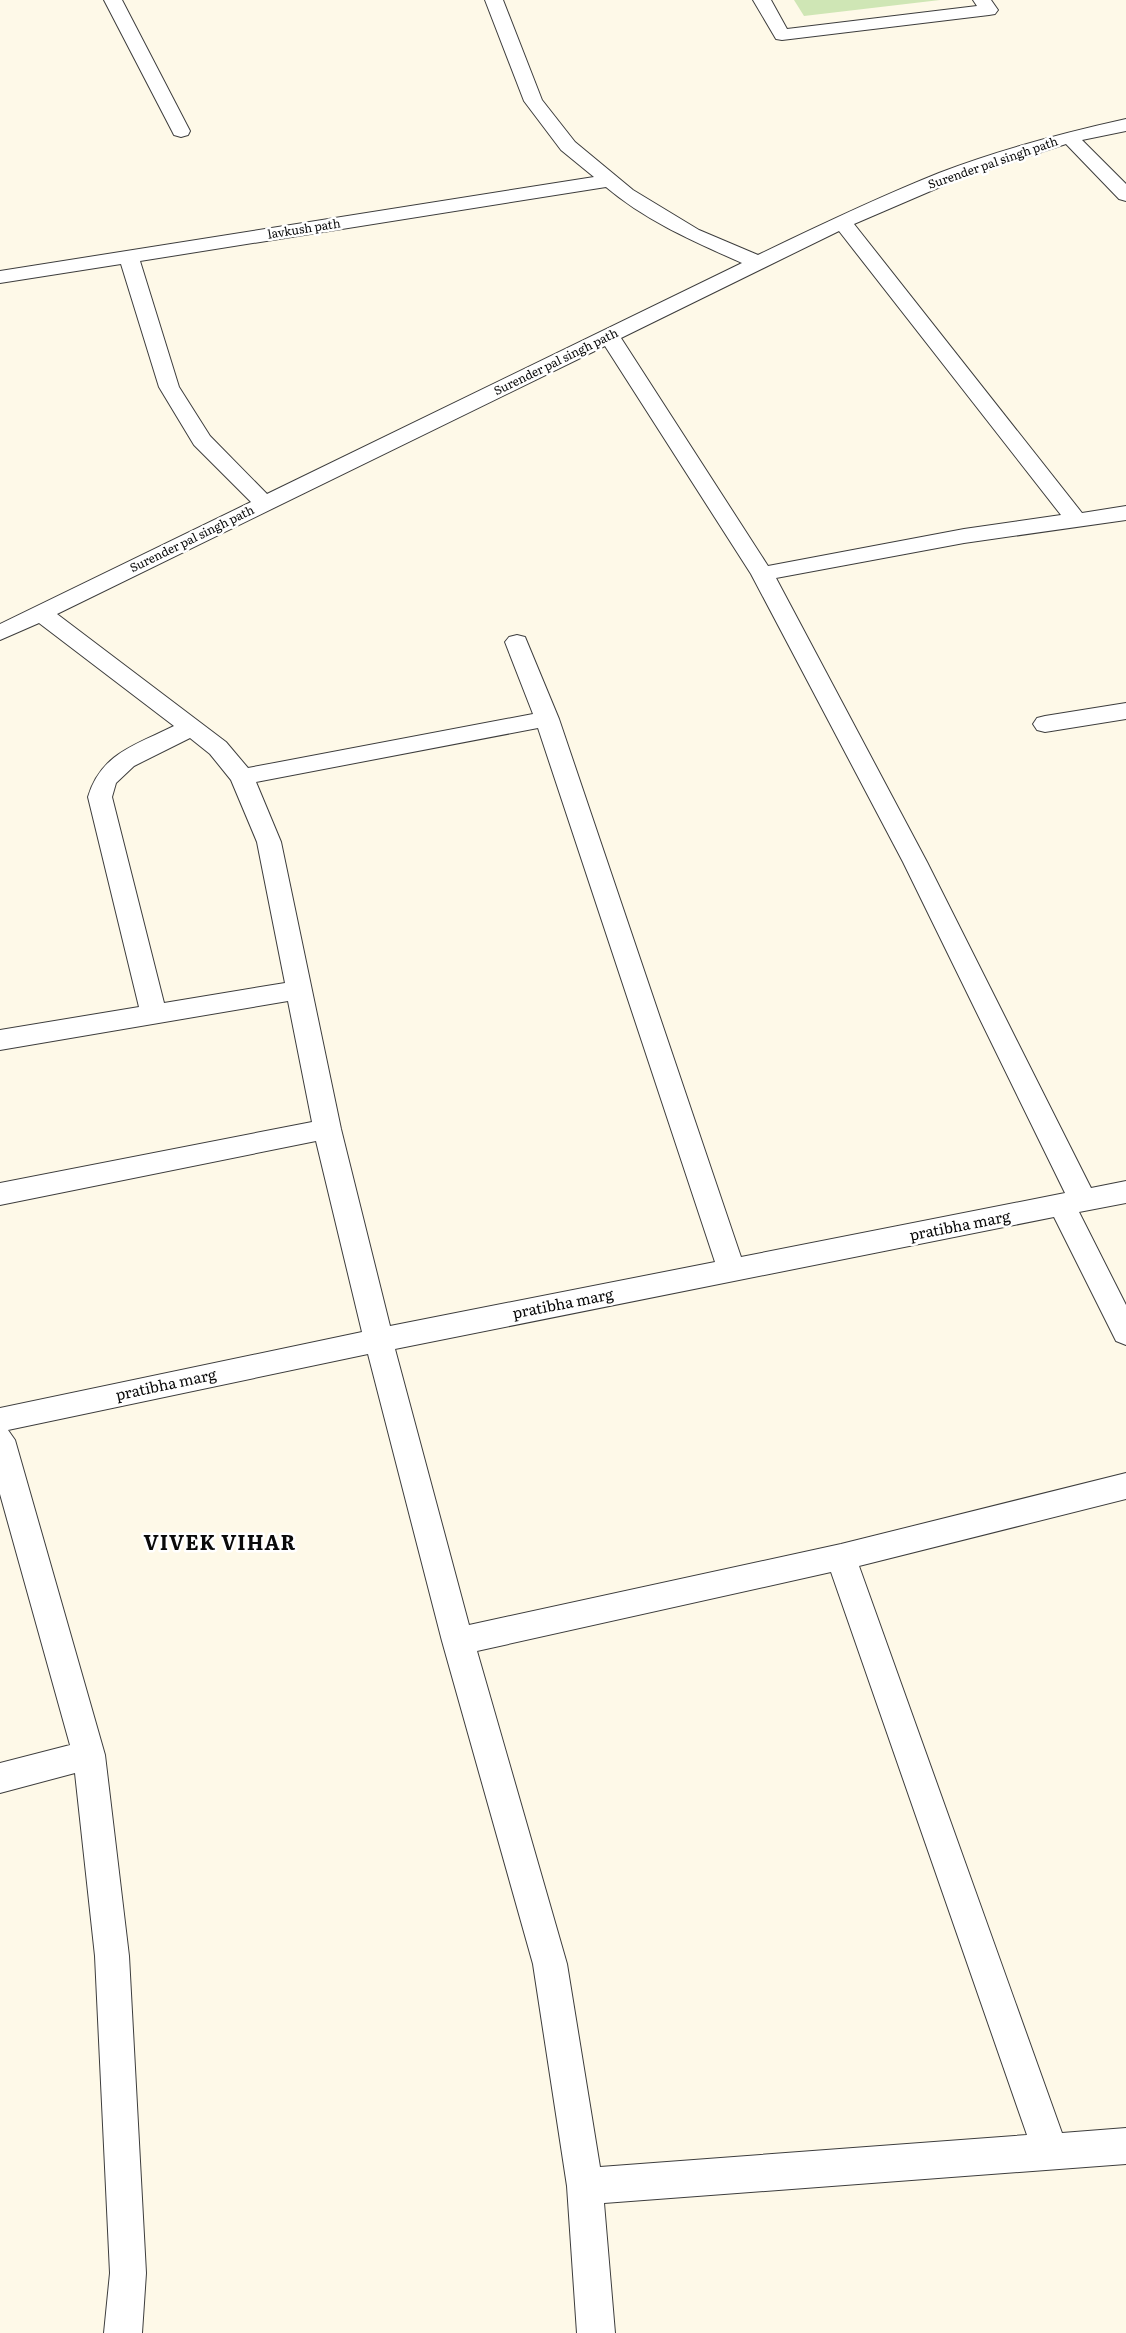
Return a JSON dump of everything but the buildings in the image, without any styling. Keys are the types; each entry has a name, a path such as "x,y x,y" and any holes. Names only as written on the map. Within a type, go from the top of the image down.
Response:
{"street":[{"path":"113,0 181,131"},
{"path":"494,0 533,101 568,146 626,194 692,234 759,263"},
{"path":"762,0 782,35 989,10 982,0"},
{"name":"Surender pal singh path","path":"0,633 842,222 947,177 1069,137 1126,125"},
{"path":"1069,137 1126,195"},
{"name":"lavkush path","path":"0,277 608,181"},
{"path":"842,222 1076,520"},
{"path":"129,256 169,387 202,440 264,504"},
{"path":"609,336 762,574 915,862 1073,1203 1126,1333"},
{"path":"762,574 964,536 1126,513"},
{"path":"41,613 218,748 242,777 268,842 327,1129 379,1340 458,1641 550,1964 585,2186 596,2333"},
{"path":"516,642 547,719 732,1271"},
{"path":"1045,724 1126,711"},
{"path":"242,777 547,719"},
{"path":"154,1015 100,797 104,780 125,760 191,728"},
{"path":"0,1040 299,990"},
{"path":"0,1194 327,1129"},
{"name":"pratibha marg","path":"0,1420 379,1340 1126,1192"},
{"path":"0,1440 89,1755 112,1966 128,2273 123,2333"},
{"path":"458,1641 841,1557 1126,1486"},
{"path":"841,1557 1051,2152"},
{"path":"0,1778 89,1755"},
{"path":"585,2186 1126,2146"}],"green space":[{"path":"794,0 940,0 804,16"}],"district":[{"name":"VIVEK VIHAR","path":"220,1543"}]}
